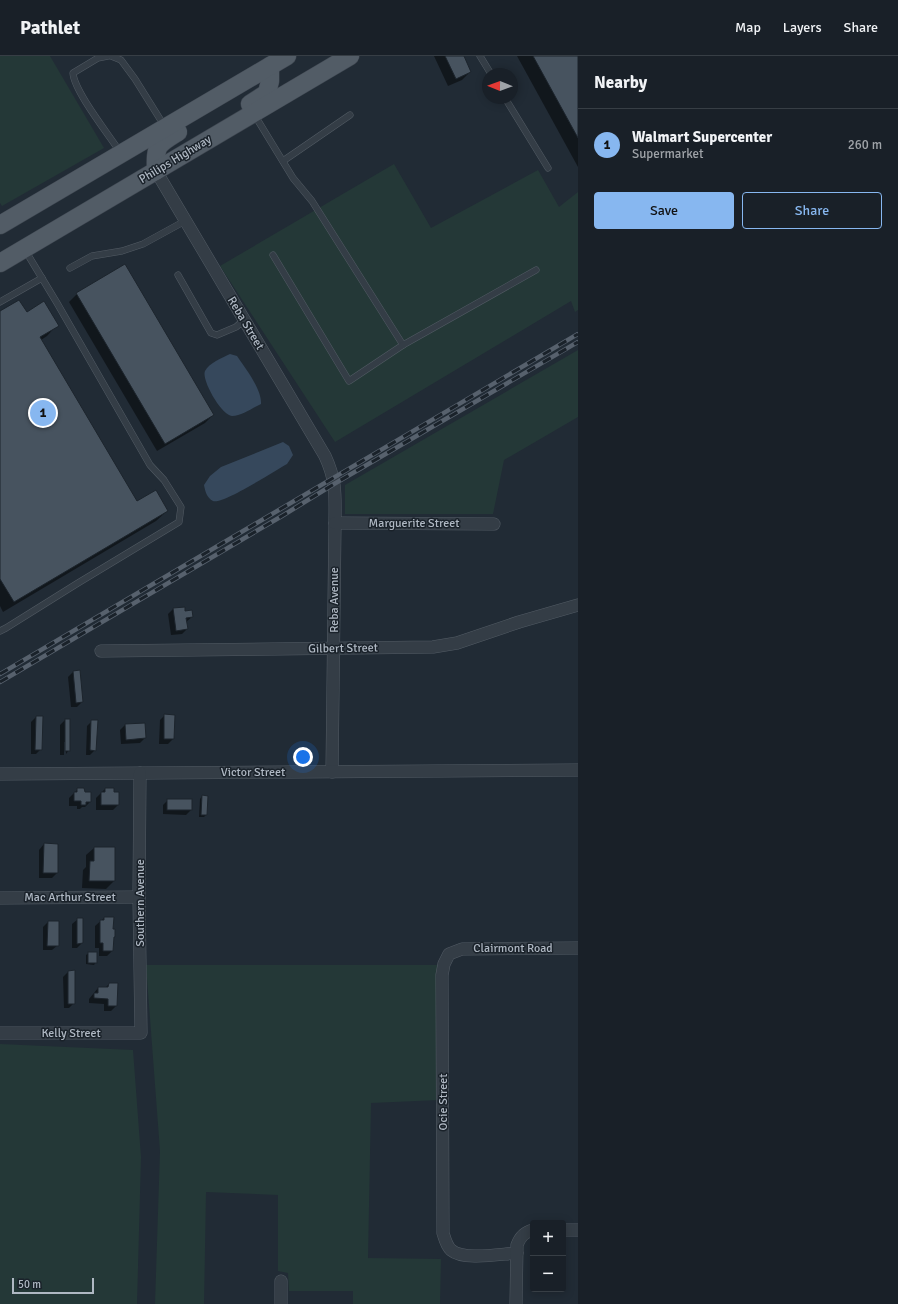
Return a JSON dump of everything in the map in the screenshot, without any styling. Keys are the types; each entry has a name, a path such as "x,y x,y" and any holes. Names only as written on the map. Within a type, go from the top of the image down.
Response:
{"main road":[{"path":"0,225 196,110 267,61 287,56"},
{"name":"Philips Highway","path":"0,263 350,56"},
{"path":"228,128 236,112 266,94 270,81 267,61"},
{"path":"156,171 156,156 159,144 188,124 196,110"}],"street":[{"name":"Reba Street","path":"156,171 325,456 333,477"},
{"name":"Reba Avenue","path":"332,772 335,523 333,477"},
{"name":"Marguerite Street","path":"335,523 494,524"},
{"name":"Gilbert Street","path":"101,651 433,647 457,644 519,622 578,605"},
{"name":"Victor Street","path":"0,774 578,770"},
{"name":"Southern Avenue","path":"140,773 139,897 141,1033"},
{"name":"Mac Arthur Street","path":"0,898 139,897"},
{"name":"Clairmont Road","path":"449,954 462,949 578,948"},
{"name":"Ocie Street","path":"449,954 444,964 442,975 443,1232 445,1242 450,1249 465,1256 516,1253"},
{"name":"Kelly Street","path":"0,1033 141,1033"},
{"path":"566,1230 578,1230"},
{"path":"516,1304 516,1253 520,1238 530,1231"},
{"path":"282,1281 282,1304"}],"lane":[{"path":"122,154 78,90 73,78 73,73 98,58 109,56 121,60 135,79 165,128"},
{"path":"480,56 487,68"},
{"path":"509,104 548,168"},
{"path":"253,113 294,178 312,201 403,345"},
{"path":"283,161 350,115"},
{"path":"70,268 92,256 122,251 143,244 185,222"},
{"path":"0,631 179,522 182,507 164,480 150,464 24,248"},
{"path":"274,255 349,381 403,345 536,270"},
{"path":"178,275 211,333 217,335 236,326 244,320"},
{"path":"0,302 42,278"}],"green space":[{"path":"0,56 50,56 104,148 2,206 0,203"},
{"path":"394,164 431,228 538,170 559,207 578,192 578,310 575,312 571,301 335,442 220,266"},
{"path":"578,350 578,417 504,460 493,514 345,514 345,485"},
{"path":"146,965 439,965 439,1100 371,1103 368,1258 441,1259 440,1304 353,1304 353,1291 289,1291 288,1273 278,1271 278,1195 206,1192 204,1304 155,1304 160,1151"},
{"path":"0,1044 133,1050 141,1157 137,1304 0,1304"}],"water":[{"path":"230,354 237,356 256,385 261,398 261,404 236,416 228,414 218,404 209,389 205,376 205,371 209,366"},
{"path":"283,442 289,446 293,455 287,464 227,498 218,501 211,500 204,485 210,476 221,467"}],"building":[{"path":"445,56 464,56 471,72 456,79"},
{"path":"533,56 578,56 578,138"},
{"path":"125,264 214,415 165,444 76,293"},
{"path":"19,300 27,312 44,301 59,326 40,337 137,501 156,490 168,511 14,602 0,579 0,311"},
{"path":"185,607 185,611 192,610 193,617 186,618 188,629 176,631 173,608"},
{"path":"80,670 83,702 76,703 73,671"},
{"path":"164,714 175,715 174,739 164,739"},
{"path":"36,716 43,716 42,750 35,750"},
{"path":"65,719 70,719 70,751 65,751"},
{"path":"91,720 98,720 96,751 90,750"},
{"path":"145,723 146,738 126,740 125,724"},
{"path":"77,788 84,788 85,792 91,792 91,802 86,802 86,805 81,805 81,801 74,801 74,792 77,792"},
{"path":"105,788 114,788 114,792 119,792 119,805 101,805 101,792 105,792"},
{"path":"202,795 208,796 207,815 201,815"},
{"path":"167,799 192,799 192,810 167,810"},
{"path":"44,843 58,844 58,873 43,873"},
{"path":"94,847 115,847 115,881 89,881 90,861 94,861"},
{"path":"104,917 114,917 113,929 115,929 115,937 113,951 103,951 103,943 100,943 100,920 104,920"},
{"path":"77,918 83,918 83,943 77,944"},
{"path":"48,921 59,921 59,946 47,946"},
{"path":"88,952 97,952 97,963 88,963"},
{"path":"75,970 75,1004 68,1004 68,971"},
{"path":"109,983 118,983 117,1006 108,1006 108,999 94,998 94,993 98,993 98,987 108,987"}],"railway":[{"path":"0,674 578,334"},
{"path":"0,682 334,484 578,342"}],"place":[{"name":"Walmart Supercenter","path":"43,413"}]}
